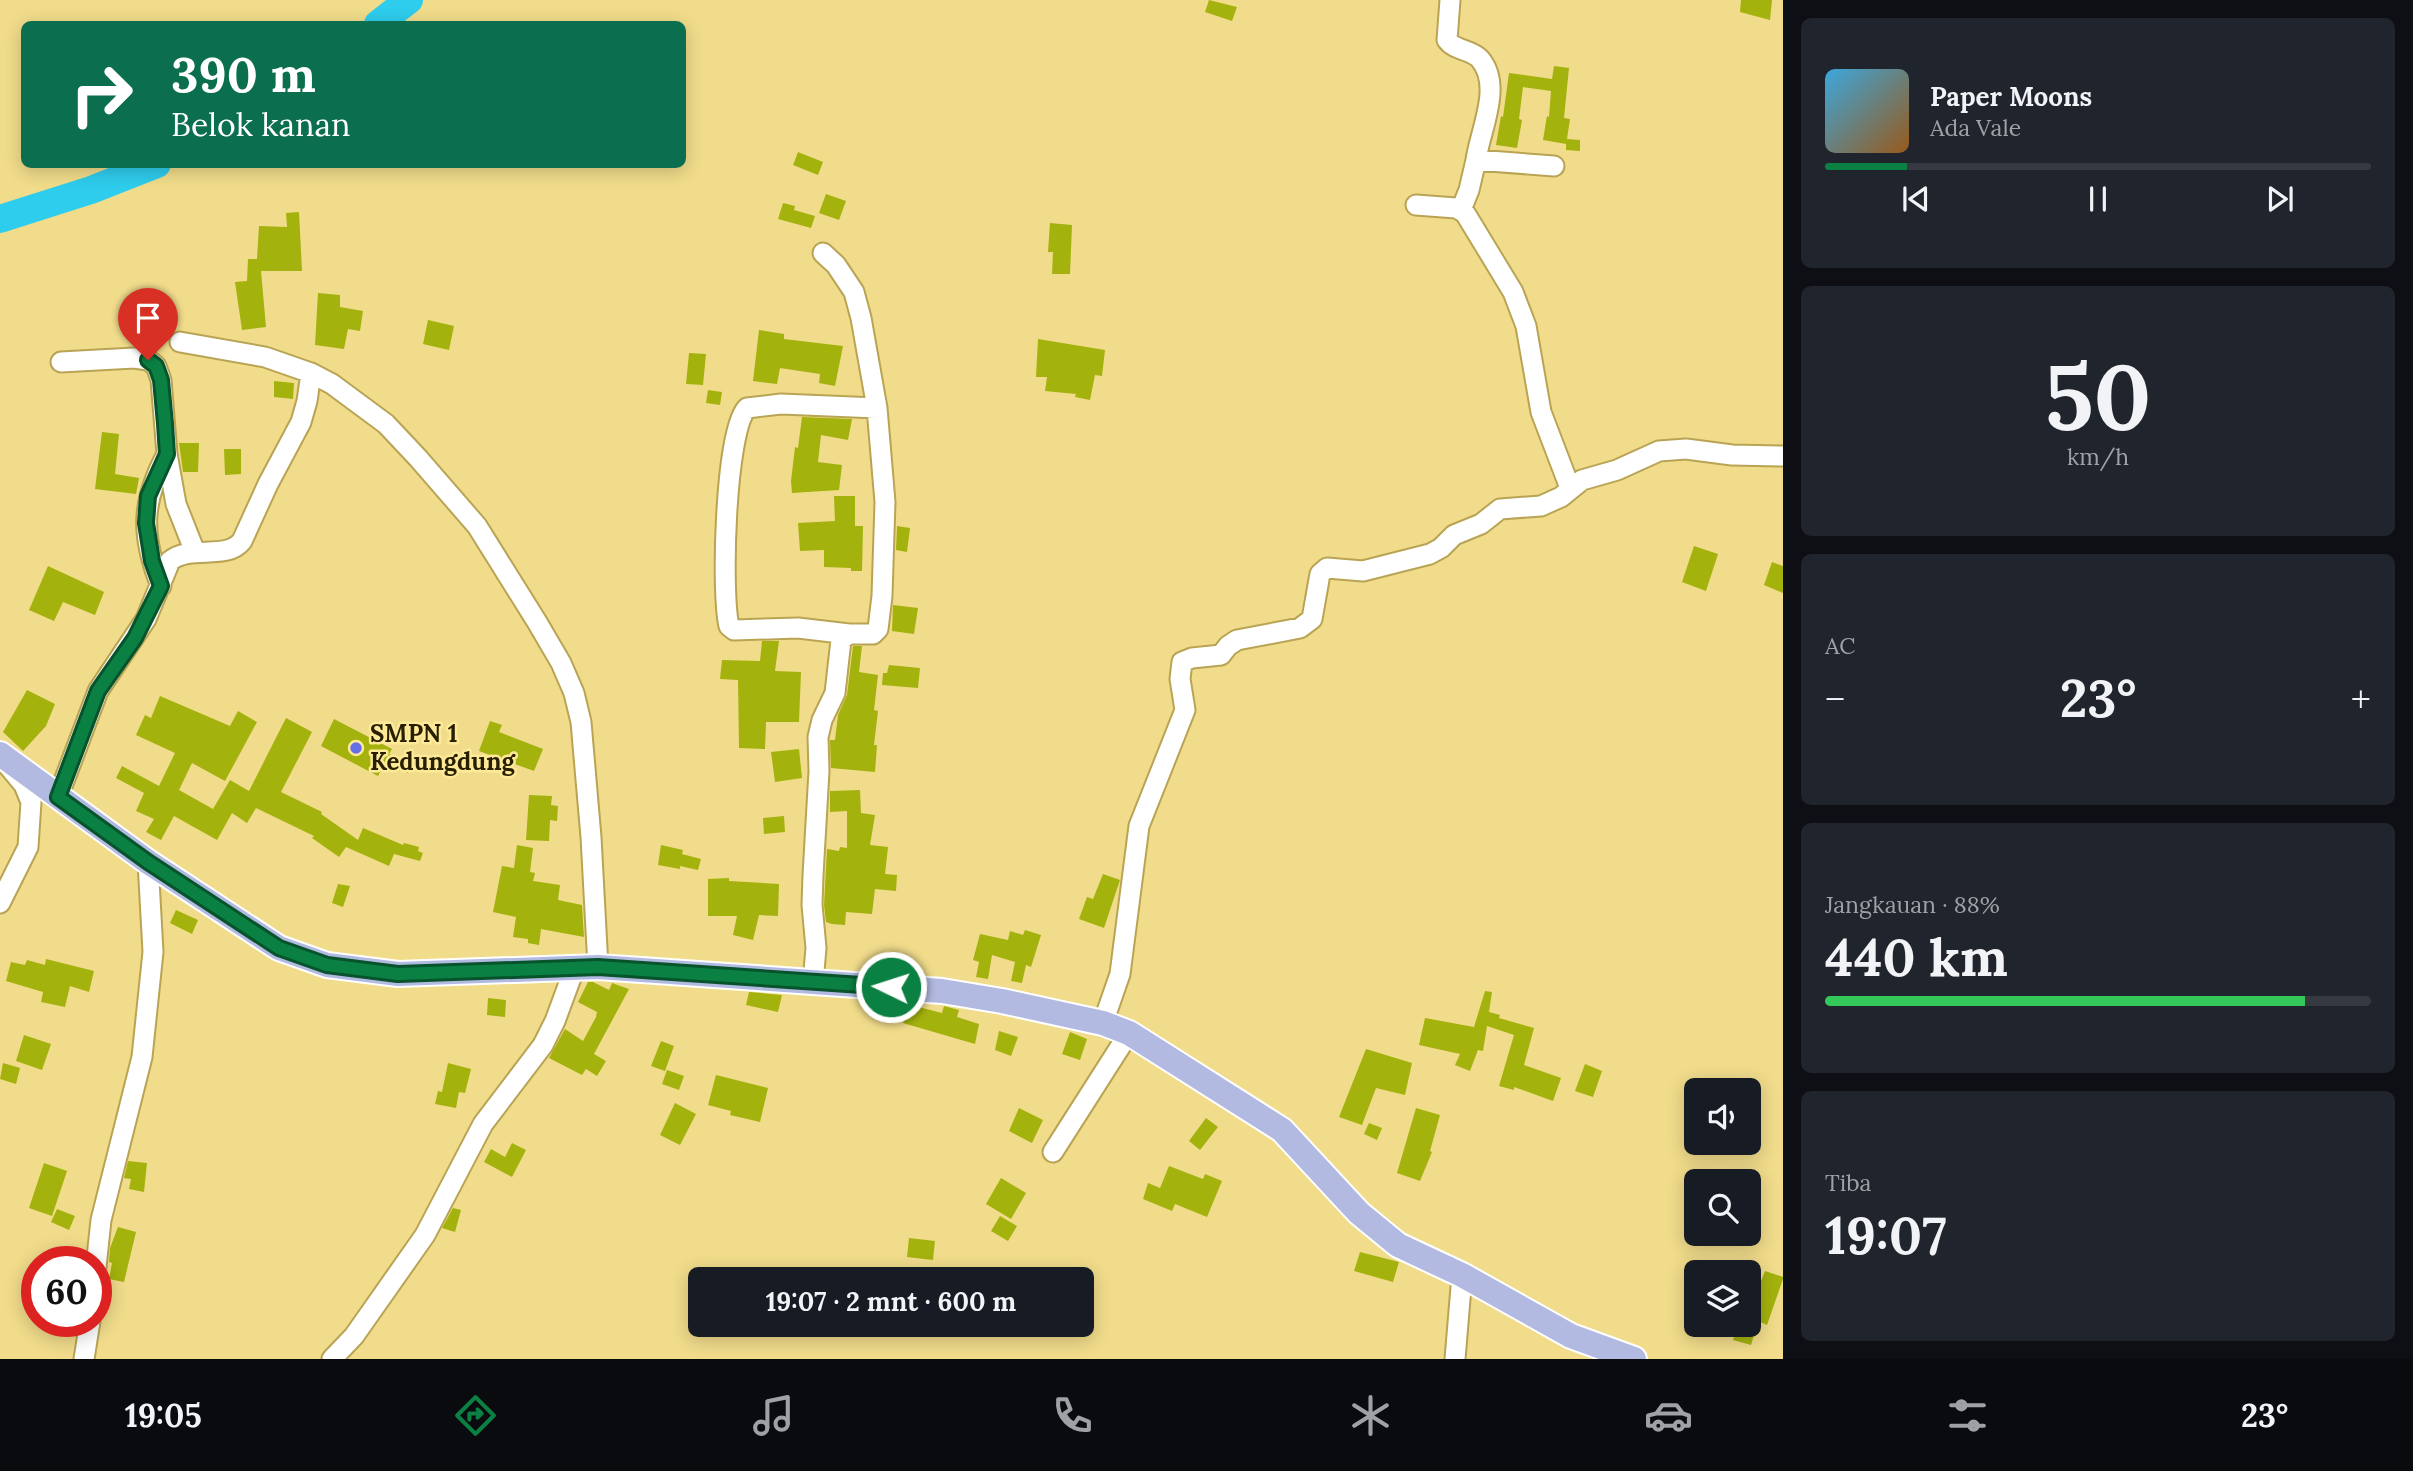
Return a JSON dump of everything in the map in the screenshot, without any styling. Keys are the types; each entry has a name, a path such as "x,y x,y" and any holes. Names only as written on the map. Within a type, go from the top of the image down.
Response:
{"main road":[{"path":"0,755 148,862 279,948 327,965 398,974 587,967 942,990 1103,1023 1129,1033 1282,1130 1359,1213 1398,1245 1462,1275 1571,1336 1634,1359"}],"street":[{"path":"1450,0 1447,40 1451,45 1474,54 1481,60 1488,74 1490,87 1469,190 1461,210"},
{"path":"1476,160 1554,166"},
{"path":"1416,205 1461,210"},
{"path":"1461,210 1518,303 1527,326 1541,412 1570,488"},
{"path":"823,253 845,277 854,292 877,408 885,502 880,622 873,634 798,628 734,630 729,626 725,543 733,447 739,418 747,408 781,404 877,408"},
{"path":"180,342 265,357 311,373 332,384 386,424 477,526 561,663 574,693 581,722 591,837 587,967 542,1045 483,1124 425,1235 354,1336 332,1359"},
{"path":"61,362 134,359 152,362 161,380 167,454 176,504 195,552"},
{"path":"58,797 98,691 135,638 161,586 170,561 174,557 195,552 228,551 236,548 242,541 263,492 301,422 311,373"},
{"path":"1103,1023 1120,974 1139,825 1185,710 1180,679 1182,662 1192,658 1221,655 1237,640 1300,628 1312,619 1320,574 1327,568 1363,570 1430,554 1441,548 1454,535 1476,527 1500,509 1541,506 1582,481 1617,470 1648,455 1672,449 1732,455 1783,456"},
{"path":"161,586 152,561 146,523 148,496 167,454"},
{"path":"813,982 816,948 813,885 819,771 818,737 822,720 835,693 839,643 849,634"},
{"path":"0,755 24,785 31,802 28,847 0,903"},
{"path":"98,1246 101,1220 142,1057 153,952 148,862"},
{"path":"1053,1152 1129,1033"},
{"path":"1455,1359 1462,1275"},
{"path":"85,1359 88,1337"}],"building":[{"path":"1209,0 1237,7 1232,21 1205,12"},
{"path":"1741,0 1772,0 1770,20 1740,12"},
{"path":"1554,66 1569,68 1564,118 1570,119 1567,139 1580,140 1580,151 1566,150 1566,144 1543,140 1547,116 1549,117 1551,91 1523,87 1519,119 1522,120 1517,148 1496,145 1509,73 1552,79"},
{"path":"798,152 823,162 818,175 793,165"},
{"path":"826,194 846,201 839,220 819,213"},
{"path":"783,203 795,206 794,210 815,216 811,228 778,219"},
{"path":"299,212 302,271 261,271 266,327 242,330 235,282 247,281 248,259 257,259 259,226 287,227 286,213"},
{"path":"1050,223 1072,225 1070,274 1052,274 1053,252 1048,252"},
{"path":"318,293 340,295 340,307 363,311 360,331 348,329 344,349 315,345"},
{"path":"428,320 454,326 449,350 423,344"},
{"path":"759,330 784,334 784,339 843,346 835,386 819,383 820,374 780,368 777,384 753,381"},
{"path":"1038,339 1105,350 1102,376 1095,375 1090,400 1075,397 1076,394 1045,391 1047,377 1036,377"},
{"path":"689,353 706,354 703,385 686,384"},
{"path":"274,381 294,383 293,399 274,397"},
{"path":"708,390 722,392 720,405 706,403"},
{"path":"802,417 852,419 848,440 821,435 818,462 842,465 839,490 792,493 795,447 798,448"},
{"path":"102,432 119,434 115,474 139,478 136,494 95,489"},
{"path":"179,443 199,443 198,472 183,472"},
{"path":"224,449 241,449 241,474 225,475"},
{"path":"834,496 855,496 855,526 863,526 862,571 824,567 824,550 800,551 798,523 835,521"},
{"path":"897,526 910,528 907,552 896,550"},
{"path":"1694,546 1718,554 1706,591 1682,582"},
{"path":"1772,562 1783,566 1783,593 1764,585"},
{"path":"48,566 104,592 95,615 63,602 54,621 29,610"},
{"path":"893,605 918,608 914,634 892,631"},
{"path":"762,641 779,641 775,671 801,672 799,722 766,722 765,749 739,748 738,680 720,679 722,660 760,661"},
{"path":"853,646 862,646 859,672 878,675 874,710 878,711 874,745 877,745 875,772 831,768 830,740 835,740 838,715 847,695"},
{"path":"889,665 920,668 918,688 882,685 883,673 887,673"},
{"path":"27,690 55,704 46,726 23,751 3,732"},
{"path":"160,696 230,726 238,711 257,722 225,781 192,763 179,790 213,809 230,780 249,791 286,718 312,732 281,792 322,812 321,814 358,840 363,828 403,845 404,843 419,847 418,851 423,853 420,861 394,854 389,866 346,847 339,857 312,838 314,836 256,808 247,823 232,813 217,840 174,816 161,840 146,832 154,819 136,811 144,793 116,778 122,766 159,786 175,753 136,735 145,715 151,718"},
{"name":"SMPN 1 Kedungdung","path":"334,719 392,749 389,754 412,762 408,773 384,765 378,776 321,746"},
{"path":"490,721 502,725 499,732 543,749 534,771 479,751"},
{"path":"799,749 802,778 775,782 771,752"},
{"path":"860,790 861,813 875,815 870,845 888,847 885,874 897,875 896,891 875,889 872,914 846,912 845,925 832,924 826,922 824,905 827,849 839,851 840,847 847,848 847,811 830,812 830,791"},
{"path":"529,795 552,796 551,805 558,806 557,821 550,820 549,841 526,840"},
{"path":"784,816 785,832 764,834 763,818"},
{"path":"517,845 533,848 530,872 535,873 533,881 560,885 558,900 582,905 584,937 541,929 539,945 528,943 528,939 513,937 516,917 493,912 502,866 514,868"},
{"path":"661,845 683,850 682,854 701,859 698,870 658,865"},
{"path":"1103,874 1120,880 1104,928 1079,919 1087,897 1093,899"},
{"path":"729,878 729,881 779,884 778,916 759,915 753,940 733,935 737,916 708,916 708,879"},
{"path":"338,884 350,886 343,907 332,903"},
{"path":"176,910 198,920 192,934 170,923"},
{"path":"1025,930 1041,935 1031,967 1026,965 1022,983 1011,981 1015,962 992,955 988,979 976,977 979,962 973,960 980,934 1008,940 1010,931 1023,935"},
{"path":"46,959 94,971 89,992 70,986 65,1007 41,1002 43,992 6,981 11,962 25,965 27,960 45,965"},
{"path":"588,982 609,990 612,983 629,989 594,1054 606,1061 597,1076 586,1069 582,1075 549,1058 565,1029 583,1041 596,1017 597,1012 578,1002"},
{"path":"1485,991 1492,992 1489,1012 1500,1015 1499,1018 1534,1028 1524,1065 1561,1078 1553,1101 1514,1087 1514,1090 1499,1086 1514,1035 1487,1026 1483,1051 1478,1050 1470,1071 1455,1065 1460,1054 1419,1045 1425,1018 1474,1027"},
{"path":"749,992 782,995 778,1012 746,1005"},
{"path":"488,998 506,1000 505,1017 487,1015"},
{"path":"903,1003 942,1013 944,1006 959,1010 957,1017 979,1024 975,1044 903,1023 904,1020 898,1018"},
{"path":"999,1031 1018,1037 1011,1056 995,1050"},
{"path":"1070,1032 1087,1039 1080,1060 1062,1054"},
{"path":"24,1035 51,1044 42,1070 16,1061"},
{"path":"661,1041 674,1046 665,1071 651,1066"},
{"path":"1366,1049 1412,1063 1405,1095 1376,1088 1362,1125 1339,1117"},
{"path":"3,1063 20,1068 16,1084 0,1079"},
{"path":"448,1063 471,1069 465,1093 459,1092 456,1108 435,1104 438,1091 442,1092"},
{"path":"1585,1064 1602,1071 1593,1097 1575,1091"},
{"path":"667,1070 684,1076 679,1090 662,1084"},
{"path":"716,1075 768,1088 760,1122 730,1115 731,1111 708,1105"},
{"path":"675,1103 696,1114 680,1145 660,1135"},
{"path":"1019,1108 1043,1120 1032,1143 1009,1131"},
{"path":"1416,1108 1440,1115 1430,1151 1432,1152 1420,1181 1397,1173"},
{"path":"1206,1118 1218,1127 1200,1150 1189,1141"},
{"path":"1369,1123 1382,1128 1377,1140 1364,1134"},
{"path":"512,1143 526,1150 512,1177 484,1162 491,1149 505,1157"},
{"path":"128,1161 147,1163 144,1192 129,1189 131,1179 124,1178"},
{"path":"44,1163 67,1171 52,1216 29,1208"},
{"path":"1169,1166 1203,1179 1205,1174 1222,1181 1207,1217 1175,1204 1172,1211 1143,1199 1148,1183 1160,1188"},
{"path":"1001,1178 1026,1193 1011,1219 986,1204"},
{"path":"453,1208 461,1210 455,1232 442,1228"},
{"path":"57,1209 75,1216 69,1230 51,1222"},
{"path":"1000,1216 1017,1226 1008,1241 991,1231"},
{"path":"118,1227 136,1232 124,1282 112,1280 111,1246"},
{"path":"909,1238 935,1241 933,1260 907,1257"},
{"path":"1360,1252 1399,1262 1393,1282 1354,1271"},
{"path":"1765,1271 1783,1277 1767,1325 1761,1322 1761,1281"},
{"path":"1734,1337 1753,1337 1751,1345 1733,1340"}],"waterway":[{"path":"382,21 409,0"},
{"path":"0,219 91,190 147,168"}],"place":[{"name":"SMPN 1 Kedungdung","path":"356,748"}],"route":[{"path":"148,360 156,366 161,380 167,454 148,496 146,523 147,543 161,586 135,638 98,691 87,714 58,797 148,862 279,948 327,965 398,974 598,967 891,987"}]}
